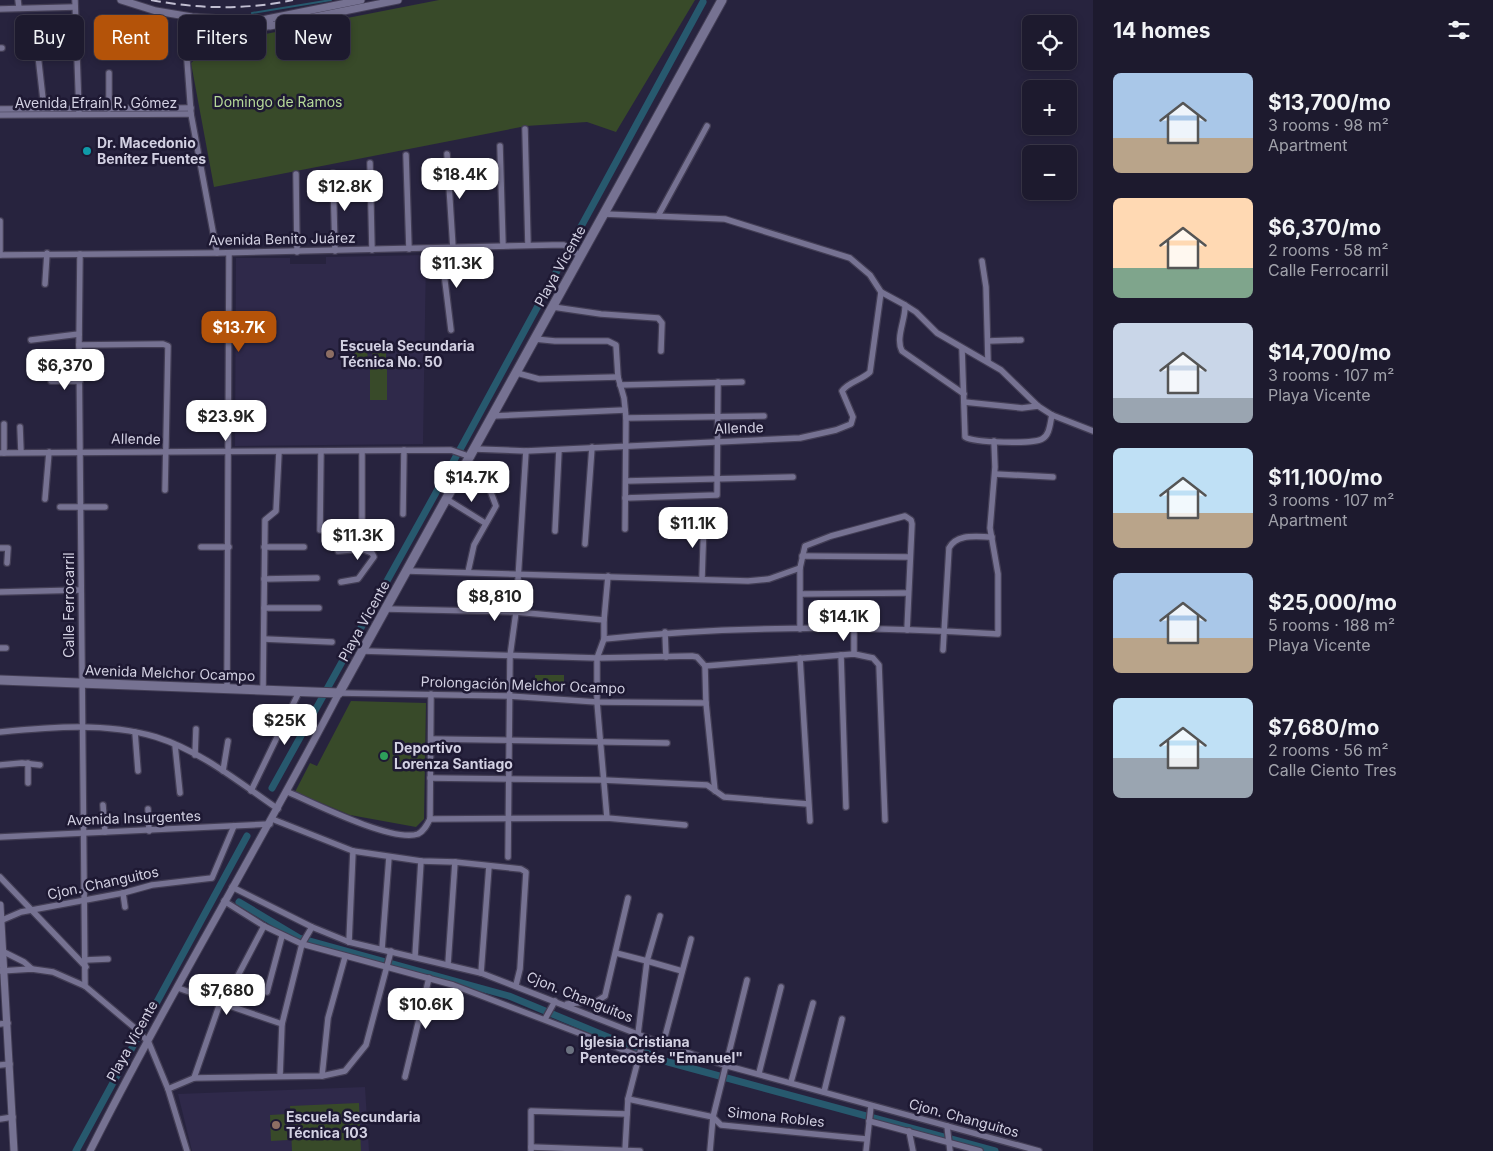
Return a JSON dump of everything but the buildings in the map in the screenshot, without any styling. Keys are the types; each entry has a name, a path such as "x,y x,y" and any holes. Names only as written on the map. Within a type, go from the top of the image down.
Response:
{"main road":[{"name":"Playa Vicente","path":"335,693 363,651 448,500 470,453 553,307 577,253 604,214 722,0"},
{"name":"Avenida Melchor Ocampo","path":"0,680 335,693"}],"street":[{"path":"18,0 19,8"},
{"path":"75,0 79,116"},
{"path":"121,0 165,12 190,15"},
{"path":"266,24 361,0"},
{"path":"266,22 398,0"},
{"path":"0,9 75,7"},
{"path":"39,60 44,108"},
{"path":"187,60 191,111 217,253"},
{"path":"109,74 109,109"},
{"name":"Avenida Efraín R. Gómez","path":"0,109 80,108 191,111"},
{"name":"Avenida Efraín R. Gómez","path":"0,115 79,116 191,111"},
{"path":"658,216 707,126"},
{"path":"525,129 528,245"},
{"path":"500,146 503,246"},
{"path":"447,154 453,248"},
{"path":"406,155 409,249"},
{"path":"370,163 372,250"},
{"path":"333,173 335,251"},
{"path":"296,174 297,252"},
{"path":"604,214 725,219 850,258 870,275 881,292 916,312 937,333 1001,370 1038,406 1052,415 1093,431"},
{"path":"0,221 0,255"},
{"name":"Avenida Benito Juárez","path":"0,255 47,253 297,252 528,245 564,245 577,253"},
{"path":"444,248 444,273 451,330"},
{"path":"45,284 47,253"},
{"path":"226,690 229,547 229,253"},
{"name":"Calle Ferrocarril","path":"80,254 79,345 85,986"},
{"path":"982,261 988,361"},
{"name":"Allende","path":"2,453 451,450 470,453 800,438 836,430 850,424 853,417 842,391 845,387 862,380 870,372 881,292"},
{"path":"905,305 905,318 900,339 902,350 964,394"},
{"path":"553,307 601,314 658,318 662,323 660,351"},
{"path":"31,340 79,334"},
{"path":"535,339 613,342 616,345 618,377 626,418 625,529"},
{"path":"988,341 1021,340"},
{"path":"79,345 163,344 168,346 166,490"},
{"path":"962,349 965,437 994,441 1041,440 1047,435 1052,415"},
{"path":"517,373 540,379 618,377"},
{"path":"51,381 80,380"},
{"path":"625,498 716,496 718,479 718,382"},
{"path":"620,386 742,382"},
{"path":"964,402 1022,408 1038,406"},
{"path":"492,416 625,410"},
{"path":"626,418 764,416"},
{"path":"2,453 4,424"},
{"path":"20,427 21,452"},
{"path":"604,639 665,632 800,629 946,631 998,634 998,574 992,537 995,474 994,441"},
{"path":"585,544 592,448"},
{"path":"403,514 404,450"},
{"path":"555,531 559,450"},
{"path":"320,530 321,451"},
{"path":"362,451 362,549"},
{"path":"508,857 510,656 516,612 526,451"},
{"path":"45,499 49,452"},
{"path":"263,691 265,520 276,511 279,452"},
{"path":"462,473 490,490 496,506 485,522 474,545 468,572"},
{"path":"995,474 1053,477"},
{"path":"626,481 792,477"},
{"path":"448,500 485,522"},
{"path":"60,507 104,506"},
{"path":"800,629 800,568 805,546 906,516 911,520 912,524 906,630"},
{"path":"702,578 704,520"},
{"path":"944,650 949,548 952,542 958,538 992,537"},
{"path":"201,547 229,547"},
{"path":"264,547 304,547"},
{"path":"0,548 8,548 7,563"},
{"path":"338,551 362,549 372,552 374,557 358,579 341,582"},
{"path":"802,556 910,557"},
{"path":"408,571 702,578 748,581 769,579 800,568"},
{"path":"607,818 597,702 597,658 604,639 608,576"},
{"path":"264,579 317,578"},
{"path":"0,592 81,590"},
{"path":"801,594 908,594"},
{"path":"264,608 319,608"},
{"path":"386,609 516,612 604,620"},
{"path":"854,629 854,654"},
{"path":"665,632 666,657"},
{"path":"264,639 332,642"},
{"path":"363,651 597,658 697,657 705,666 706,702 715,790"},
{"path":"705,666 854,654 873,658 879,664 885,820"},
{"path":"841,655 846,807"},
{"path":"800,658 810,821"},
{"path":"251,791 299,692"},
{"name":"Prolongación Melchor Ocampo","path":"335,693 597,702 706,702"},
{"name":"Playa Vicente","path":"90,1151 147,1041 178,988 232,887 288,792 335,693"},
{"path":"288,792 349,819 398,834 417,834 422,832 430,819 431,696"},
{"path":"0,732 83,727 135,732 157,737 223,771 278,808"},
{"path":"195,755 196,729"},
{"path":"135,732 138,771"},
{"path":"431,739 667,743"},
{"path":"223,771 228,741"},
{"path":"175,745 180,793"},
{"path":"0,765 28,764 40,766"},
{"path":"28,764 28,784"},
{"path":"430,778 603,780 707,784 724,797 808,804"},
{"path":"103,805 105,832"},
{"path":"148,809 149,831"},
{"path":"430,819 607,818 685,825"},
{"path":"271,821 353,851 420,861 455,862 521,869 526,872 520,969 516,985"},
{"name":"Avenida Insurgentes","path":"0,837 234,826 271,821"},
{"name":"Cjon. Changuitos","path":"1,921 32,910 123,893 172,881 212,878 234,826"},
{"path":"349,942 353,851"},
{"path":"382,949 390,857"},
{"path":"415,956 420,861"},
{"path":"448,964 455,862"},
{"path":"481,973 489,866"},
{"path":"0,877 86,964 108,959"},
{"name":"Cjon. Changuitos","path":"232,887 311,929 349,942 382,949 390,954 415,956 481,973 565,1004 641,1037 724,1068 759,1072 871,1108 1039,1151"},
{"path":"123,893 126,906"},
{"path":"565,1004 597,1001 605,996 628,898"},
{"path":"224,902 282,936 345,956 429,978 639,1055"},
{"path":"0,905 4,1023 10,1064 14,1151"},
{"path":"625,1151 628,1099 639,1055 647,961 660,916"},
{"path":"194,1078 221,1003 264,926"},
{"path":"280,1076 282,1024 303,943 311,929"},
{"path":"267,992 282,936"},
{"path":"664,1044 691,939"},
{"path":"2,951 24,962 32,969"},
{"path":"616,953 682,971"},
{"path":"168,1089 194,1078 322,1076 345,1071 366,1045 390,954"},
{"path":"322,1076 325,1034 345,956"},
{"path":"2,971 32,969 53,972 85,986 136,1029 147,1041 168,1089 187,1151"},
{"path":"405,1077 429,978"},
{"path":"710,1151 713,1117 747,980"},
{"path":"759,1072 781,987"},
{"path":"178,988 282,1024"},
{"path":"545,1019 555,1001"},
{"path":"791,1082 813,1003"},
{"path":"824,1092 842,1019"},
{"path":"0,1065 10,1064"},
{"name":"Simona Robles","path":"628,1099 713,1117 721,1125 866,1140"},
{"path":"866,1151 871,1108"},
{"path":"627,1114 531,1111 531,1149 640,1151"},
{"path":"0,1119 13,1117"},
{"path":"869,1119 949,1140 980,1151"},
{"path":"947,1128 950,1151"},
{"path":"909,1131 913,1151"}],"shaded area":[{"name":"Escuela Secundaria Técnica No. 50","path":"426,255 423,444 235,446 236,258 290,258 290,264 326,264 326,257"},
{"name":"Escuela Secundaria Técnica 103","path":"365,1087 369,1151 192,1151 178,1094"}],"green space":[{"name":"Domingo de Ramos","path":"439,0 695,0 616,132 587,122 526,126 214,187 191,63 194,60 266,60 266,34 276,32 276,60 350,60 350,17"},
{"path":"354,343 367,343 368,367 354,367"},
{"path":"372,343 386,343 386,367 373,367"},
{"path":"370,369 387,369 387,400 370,400"},
{"path":"535,675 564,675 564,692 535,691"},
{"path":"351,701 426,703 424,819 416,827 350,815 295,792 310,763 317,766"},
{"path":"359,1103 361,1151 292,1151 290,1106"},
{"path":"287,1114 288,1140 271,1141 270,1115"}],"waterway":[{"path":"252,13 331,0"},
{"path":"272,788 463,444 703,2"},
{"path":"76,1151 247,836"},
{"path":"239,902 299,938 509,996 668,1062 995,1151"}],"railway":[{"path":"151,0 204,7 240,7 293,0"}],"place":[{"name":"Dr. Macedonio Benítez Fuentes","path":"87,151"},
{"name":"Escuela Secundaria Técnica No. 50","path":"330,354"},
{"name":"Deportivo Lorenza Santiago","path":"384,756"},
{"name":"Iglesia Cristiana Pentecostés \"Emanuel\"","path":"570,1050"},
{"name":"Escuela Secundaria Técnica 103","path":"276,1125"}]}
